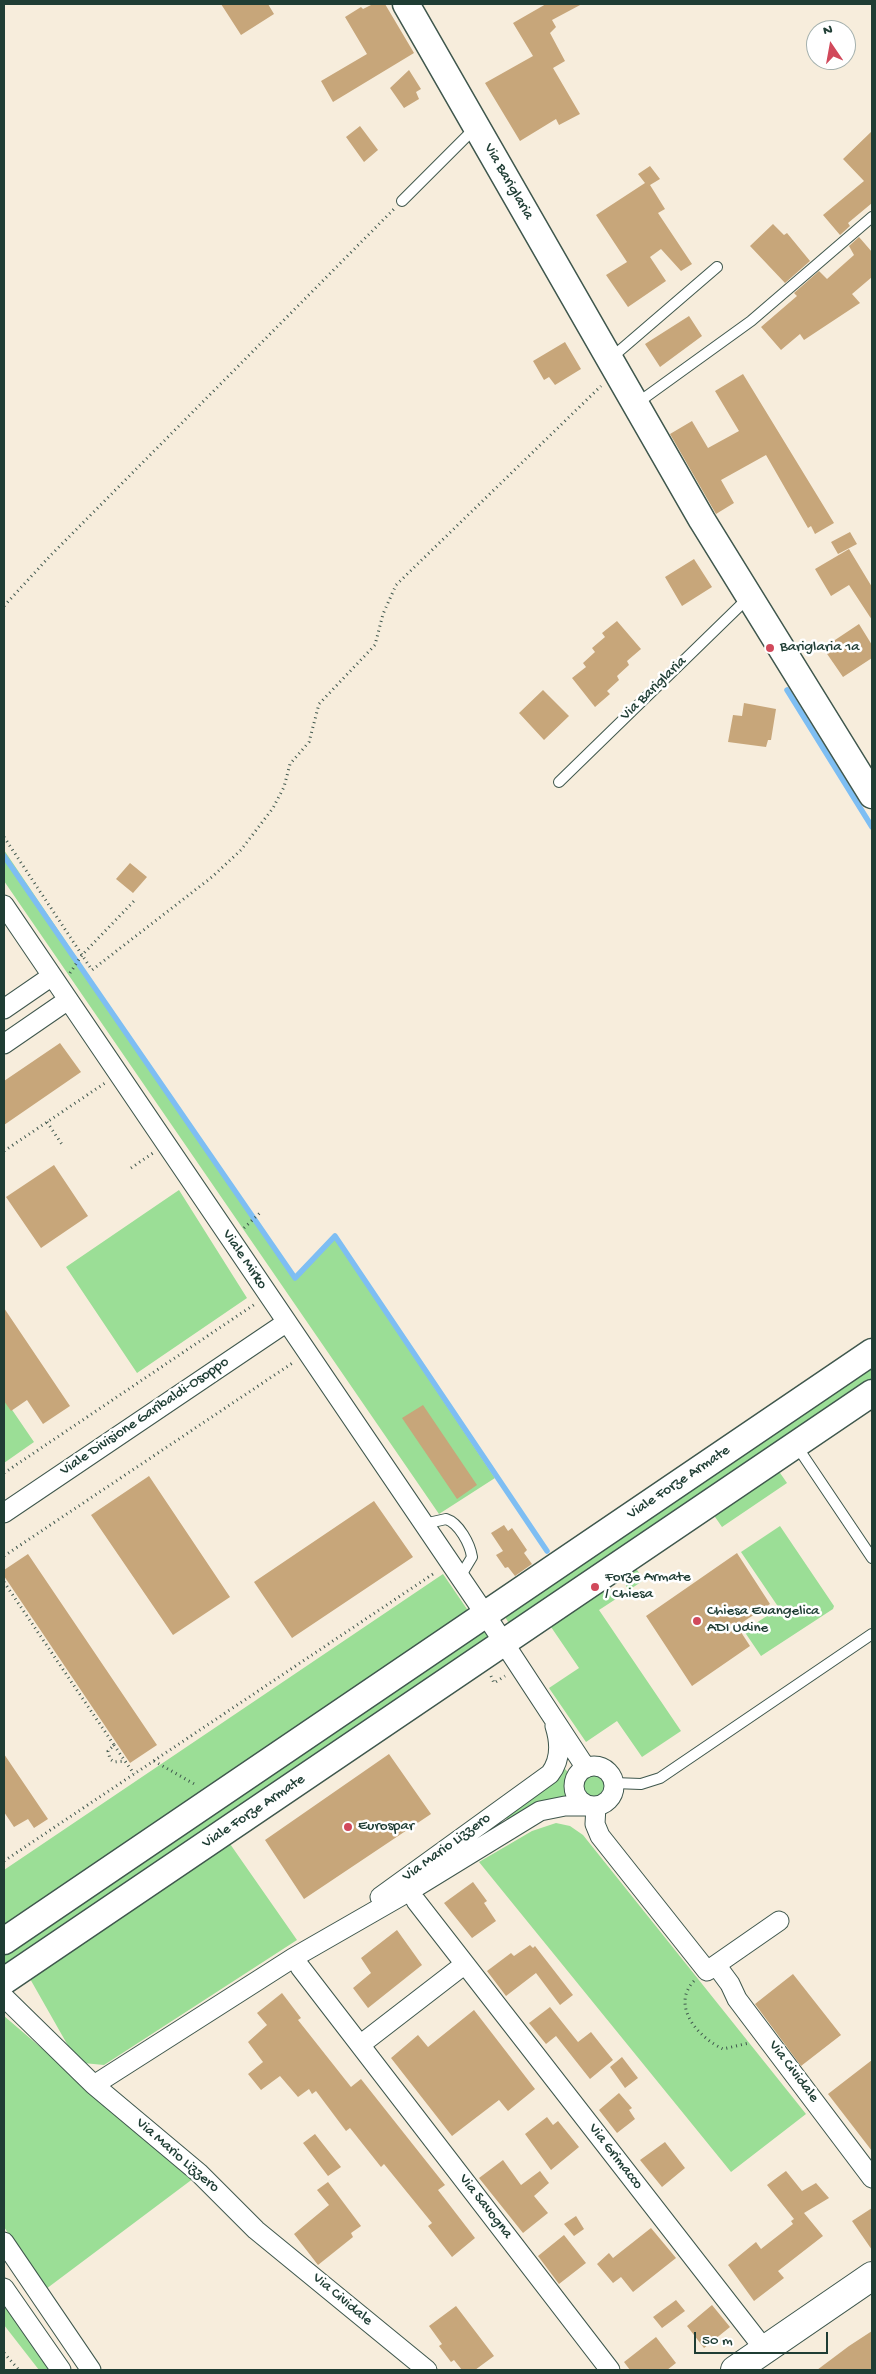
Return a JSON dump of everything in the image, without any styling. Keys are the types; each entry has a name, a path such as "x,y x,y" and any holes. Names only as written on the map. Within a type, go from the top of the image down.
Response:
{"main road":[{"path":"735,2370 872,2276"}],"street":[{"name":"Via Bariglaria","path":"406,4 702,520 872,795"},
{"name":"Viale Mirko","path":"4,905 485,1614"},
{"path":"4,1009 52,976"},
{"path":"4,1044 68,1000"},
{"name":"Viale Divisione Garibaldi-Osoppo","path":"4,1513 287,1322"},
{"name":"Viale Forze Armate","path":"4,1941 872,1352"},
{"name":"Viale Forze Armate","path":"4,1981 872,1393"},
{"path":"485,1614 504,1642"},
{"name":"Via Mario Lizzero","path":"504,1642 586,1768"},
{"name":"Via Mario Lizzero","path":"297,1963 550,1774 556,1763 558,1744 552,1714"},
{"path":"598,1767 603,1769 614,1782 612,1795 608,1800 593,1806 581,1802 574,1791 576,1777 586,1768 598,1767"},
{"name":"Via Mario Lizzero","path":"94,2085 297,1963 540,1811 566,1806 593,1806"},
{"path":"593,1806 595,1824 600,1836 711,1968 779,1921"},
{"name":"Via Grimacco","path":"416,1902 765,2350"},
{"name":"Via Savogna","path":"297,1963 610,2370"},
{"path":"360,2045 465,1964"},
{"name":"Via Cividale","path":"711,1968 730,1984 737,1999 872,2178"},
{"name":"Via Mario Lizzero","path":"4,1997 94,2085 199,2172 256,2230"},
{"name":"Via Cividale","path":"256,2230 427,2370"},
{"path":"4,2242 91,2370"},
{"path":"4,2288 61,2370"}],"lane":[{"path":"402,201 476,126"},
{"path":"636,404 751,321 872,217"},
{"path":"613,365 717,267"},
{"name":"Via Bariglaria","path":"559,782 749,597"},
{"path":"796,1445 872,1558"},
{"path":"424,1524 446,1519 457,1524 472,1557 460,1577"},
{"path":"614,1782 641,1784 660,1778 872,1634"}],"path":[{"path":"4,606 57,549 402,201"},
{"path":"4,837 92,970 212,877 241,850 274,808 284,788 290,764 309,742 319,704 375,645 384,614 396,584 613,365"},
{"path":"77,962 135,900"},
{"path":"4,1151 118,1074"},
{"path":"47,1122 63,1146"},
{"path":"131,1168 166,1144"},
{"path":"249,1223 262,1211"},
{"path":"4,1473 260,1301"},
{"path":"4,1556 296,1360"},
{"path":"4,1861 440,1569"},
{"path":"4,1582 134,1774"},
{"path":"494,1683 500,1679"},
{"path":"114,1745 108,1751 110,1759 114,1762 125,1761"},
{"path":"154,1761 200,1788"},
{"path":"711,1968 692,1983 684,1998 688,2017 706,2039 723,2049 740,2046 766,2036"},
{"path":"4,2353 19,2370"}],"green space":[{"path":"4,850 295,1280 335,1239 495,1478 439,1514 4,881"},
{"path":"179,1190 247,1298 137,1373 66,1267"},
{"path":"872,1363 872,1381 510,1625 502,1612"},
{"path":"4,1398 34,1442 4,1463"},
{"path":"778,1470 787,1483 722,1527 713,1514"},
{"path":"780,1526 834,1606 833,1609 761,1656 744,1631 779,1608 741,1552"},
{"path":"635,1567 644,1580 629,1590 626,1586 629,1571"},
{"path":"443,1574 469,1612 4,1926 4,1870"},
{"path":"605,1588 619,1591 622,1595 599,1610 681,1731 642,1757 617,1721 586,1742 549,1688 579,1668 549,1624"},
{"path":"482,1628 489,1638 4,1968 4,1953"},
{"path":"563,1767 568,1772 567,1796 544,1801 509,1822 503,1814"},
{"path":"594,1772 604,1776 608,1786 604,1796 594,1800 584,1796 580,1786 584,1776"},
{"path":"556,1823 570,1826 583,1835 806,2114 731,2172 479,1862 532,1831"},
{"path":"228,1841 297,1940 104,2065 83,2063 75,2058 29,1977"},
{"path":"4,2016 194,2178 46,2289 4,2227"},
{"path":"4,2303 49,2370 39,2370 4,2325"}],"building":[{"path":"221,4 268,4 274,14 241,35"},
{"path":"373,4 385,4 414,53 333,102 321,81 367,54 345,17 361,7 363,9"},
{"path":"546,4 582,4 552,20 556,27 550,33 565,61 553,68 580,114 559,125 556,119 520,141 485,83 533,56 513,23"},
{"path":"409,70 421,89 416,92 419,99 404,108 390,88"},
{"path":"360,126 378,150 364,162 346,137"},
{"path":"872,131 872,203 848,223 850,226 840,235 823,215 864,181 843,159"},
{"path":"650,166 660,179 650,185 665,209 658,213 692,264 681,271 661,249 650,257 666,281 628,307 606,275 627,262 596,215 645,183 638,174"},
{"path":"773,224 784,235 787,233 810,261 785,283 750,246"},
{"path":"859,237 872,252 872,277 852,294 860,303 804,340 800,334 781,350 761,327 797,296 794,293 819,271 827,279 854,255 849,246"},
{"path":"689,316 702,336 660,367 645,344"},
{"path":"565,342 581,369 555,385 549,377 544,380 533,361"},
{"path":"743,374 834,523 815,534 811,526 808,528 766,455 721,480 734,503 716,514 670,434 692,421 708,448 739,431 715,391"},
{"path":"850,532 857,544 838,554 831,542"},
{"path":"849,549 872,587 872,620 849,585 831,596 815,569"},
{"path":"694,559 712,587 682,606 665,577"},
{"path":"617,621 641,649 627,661 629,665 617,676 619,680 607,691 610,694 595,707 572,678 586,667 583,663 595,652 592,648 605,637 602,633"},
{"path":"859,624 872,645 872,658 843,677 823,648"},
{"path":"543,690 569,716 544,740 519,713"},
{"path":"744,703 776,709 771,740 768,740 766,747 728,742 733,715 742,716"},
{"path":"130,863 147,877 133,893 116,879"},
{"path":"60,1043 81,1072 4,1125 4,1081"},
{"path":"54,1165 88,1216 41,1248 6,1197"},
{"path":"4,1308 70,1406 43,1424 27,1400 11,1411 4,1401"},
{"path":"423,1405 477,1485 457,1499 402,1418"},
{"path":"149,1476 230,1597 173,1635 91,1515"},
{"path":"374,1501 413,1557 292,1638 254,1582"},
{"path":"504,1525 508,1531 512,1528 527,1550 524,1553 532,1564 515,1576 508,1567 505,1568 496,1555 503,1551 491,1533"},
{"name":"Chiesa Evangelica ADI Udine","path":"737,1553 770,1604 737,1626 750,1646 692,1686 646,1616"},
{"path":"28,1554 157,1745 130,1763 4,1576 4,1570"},
{"path":"4,1754 48,1819 34,1828 28,1819 14,1827 4,1812"},
{"name":"Eurospar","path":"389,1754 431,1814 304,1899 265,1840"},
{"path":"473,1882 487,1901 484,1903 496,1921 472,1938 444,1903"},
{"path":"397,1930 422,1965 368,2008 353,1988 371,1973 361,1958"},
{"path":"530,1945 533,1948 535,1946 573,1995 560,2005 536,1973 506,1996 487,1971 511,1953 514,1956"},
{"path":"793,1974 841,2035 801,2066 755,2004"},
{"path":"282,1993 301,2018 298,2020 351,2087 361,2079 445,2185 438,2190 475,2238 452,2257 428,2226 432,2223 384,2164 381,2167 350,2128 346,2131 316,2091 312,2094 309,2089 298,2097 280,2076 261,2090 248,2074 263,2062 248,2042 267,2025 257,2013"},
{"path":"550,2007 578,2042 591,2032 613,2060 590,2079 556,2036 546,2044 529,2023"},
{"path":"474,2010 535,2089 508,2111 499,2100 452,2136 391,2058 418,2035 428,2047"},
{"path":"622,2057 638,2078 625,2088 610,2067"},
{"path":"872,2060 872,2151 828,2094"},
{"path":"619,2093 632,2108 629,2110 635,2119 617,2133 599,2110"},
{"path":"547,2117 553,2125 558,2121 579,2147 551,2170 525,2134"},
{"path":"315,2134 341,2167 328,2176 303,2143"},
{"path":"665,2142 685,2168 662,2187 640,2160"},
{"path":"503,2160 521,2185 540,2171 549,2183 534,2196 548,2213 523,2233 479,2178"},
{"path":"786,2171 802,2191 816,2183 829,2198 804,2213 823,2236 778,2271 784,2278 754,2301 728,2265 756,2242 761,2249 793,2224 791,2221 794,2219 767,2185"},
{"path":"328,2182 361,2226 351,2233 353,2237 318,2265 294,2234 329,2205 317,2190"},
{"path":"872,2208 872,2250 852,2221"},
{"path":"576,2216 584,2229 574,2236 564,2224"},
{"path":"651,2228 676,2258 633,2292 621,2277 613,2283 597,2264 609,2253 613,2258"},
{"path":"564,2235 586,2263 559,2284 538,2256"},
{"path":"676,2300 685,2311 662,2328 653,2317"},
{"path":"712,2305 730,2327 704,2348 687,2326"},
{"path":"456,2306 494,2356 475,2370 462,2370 454,2360 451,2362 439,2346 442,2344 429,2326"},
{"path":"872,2331 872,2370 817,2370 849,2346"},
{"path":"656,2337 676,2363 667,2370 630,2370 624,2362"}],"waterway":[{"path":"787,690 872,827"},
{"path":"4,856 295,1278 335,1236 547,1551"}],"place":[{"name":"Bariglaria 1a","path":"770,648"},
{"name":"Forze Armate / Chiesa","path":"595,1587"},
{"name":"Chiesa Evangelica ADI Udine","path":"697,1621"},
{"name":"Eurospar","path":"348,1827"}]}
